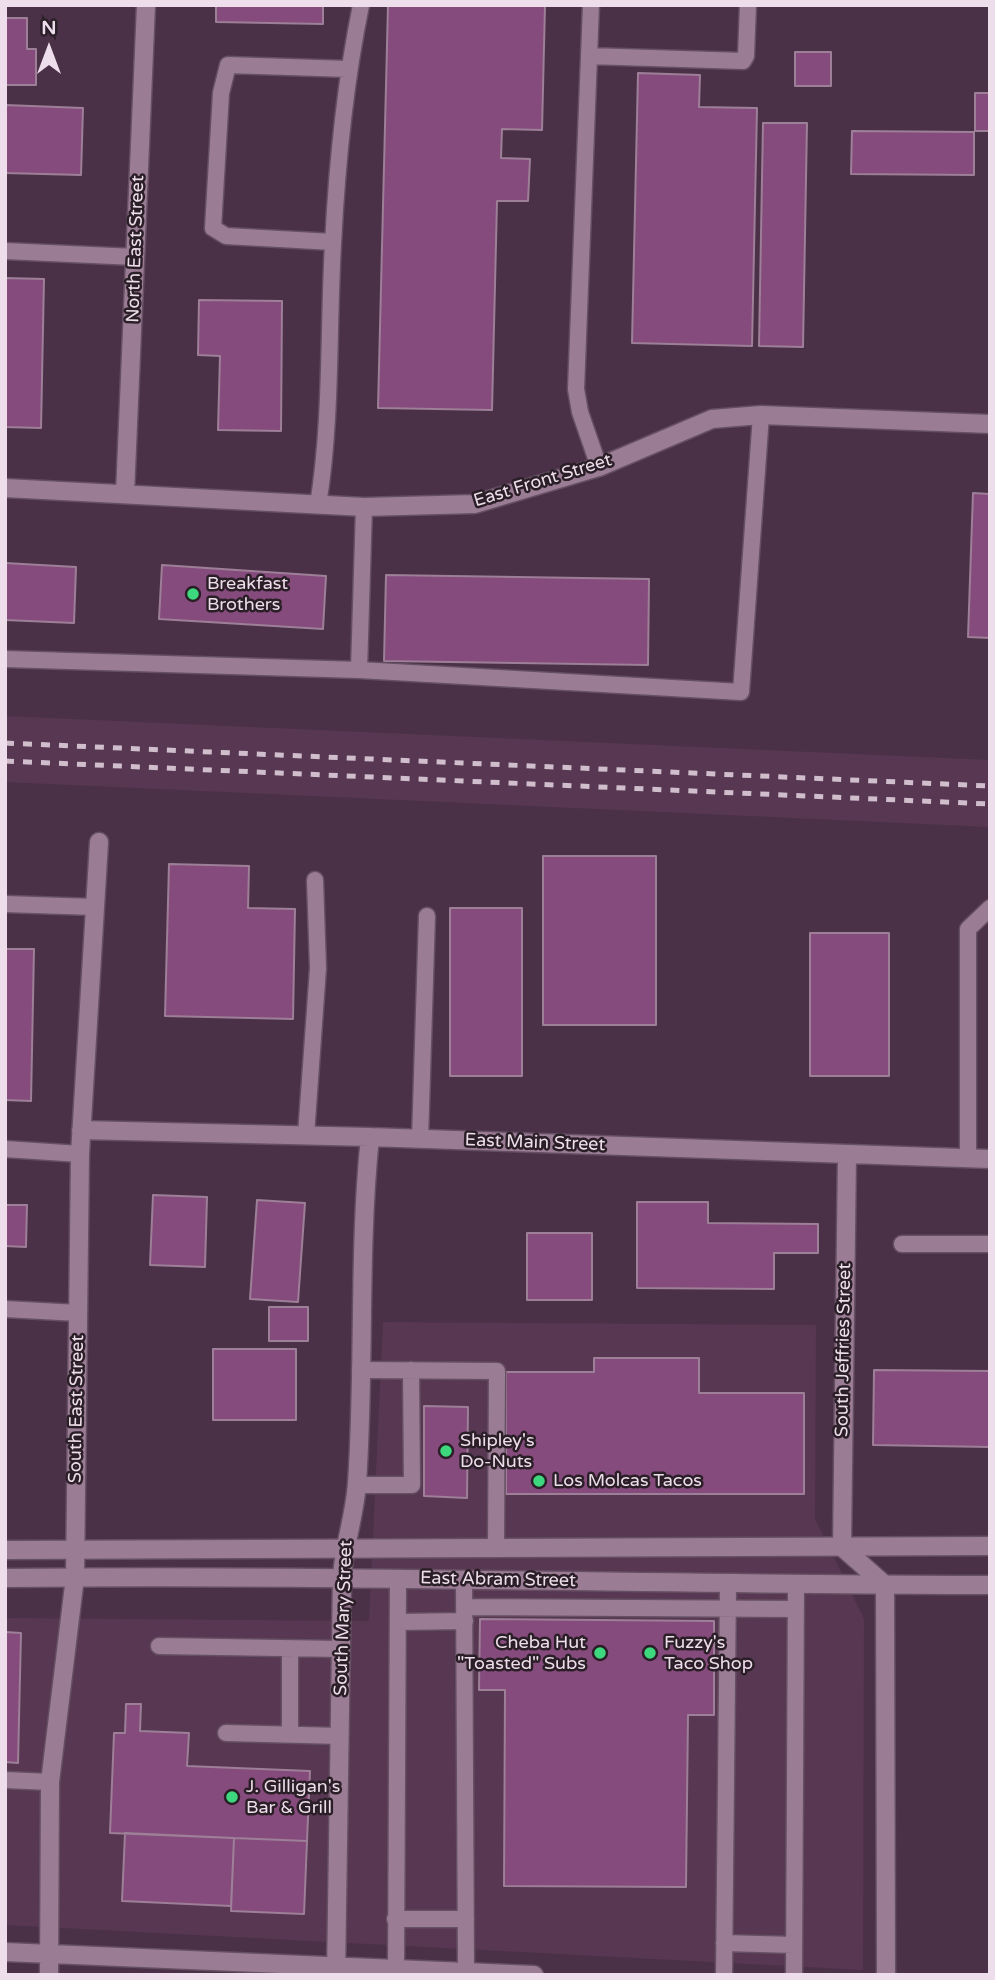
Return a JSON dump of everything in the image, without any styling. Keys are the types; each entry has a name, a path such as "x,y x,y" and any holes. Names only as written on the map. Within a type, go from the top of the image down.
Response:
{"street":[{"name":"North East Street","path":"125,494 146,5"},
{"name":"East Front Street","path":"5,488 365,507 474,504 599,467 712,419 761,415 990,424"},
{"name":"South East Street","path":"49,1975 50,1782 75,1577 80,1154 99,842"},
{"name":"East Main Street","path":"81,1130 370,1137 990,1159"},
{"name":"South Mary Street","path":"336,1970 342,1577 344,1548 357,1485 364,1195 370,1137"},
{"name":"South Jeffries Street","path":"842,1547 847,1154"},
{"name":"East Abram Street","path":"5,1550 990,1546"},
{"path":"842,1547 885,1585 886,1975"},
{"name":"East Abram Street","path":"5,1578 342,1577 728,1585 990,1585"},
{"path":"5,1952 336,1970 396,1969 534,1975"}],"lane":[{"path":"318,505 327,452 333,242 348,69 361,5"},
{"path":"591,5 576,389 580,412 599,467"},
{"path":"589,56 743,61 746,56 748,5"},
{"path":"333,242 226,236 213,228 221,93 228,65 348,69"},
{"path":"5,251 135,257"},
{"path":"5,659 359,670 741,691 761,415"},
{"path":"359,670 365,507"},
{"path":"306,1135 318,968 315,880"},
{"path":"5,904 94,907"},
{"path":"968,1158 968,929 986,908 990,908"},
{"path":"420,1139 427,916"},
{"path":"5,1149 80,1154"},
{"path":"902,1244 990,1244"},
{"path":"5,1308 78,1313"},
{"path":"360,1370 497,1371 496,1548"},
{"path":"357,1485 412,1485 411,1370"},
{"path":"396,1969 398,1578"},
{"path":"464,1579 466,1972"},
{"path":"723,1975 728,1585"},
{"path":"794,1975 796,1585"},
{"path":"398,1622 465,1614 795,1609"},
{"path":"159,1646 341,1649"},
{"path":"290,1649 290,1734"},
{"path":"226,1733 340,1736"},
{"path":"5,1780 50,1782"},
{"path":"395,1919 466,1919"},
{"path":"724,1943 794,1945"}],"shaded area":[{"path":"5,716 990,760 990,827 5,782"},
{"path":"383,1322 816,1325 815,1519 864,1619 863,1970 5,1925 5,1618 369,1621"}],"building":[{"path":"216,5 323,5 323,24 216,22"},
{"path":"388,5 545,5 542,130 502,129 501,158 530,159 528,201 497,201 492,410 378,408"},
{"path":"5,18 27,18 27,49 36,49 36,85 5,85"},
{"path":"795,52 831,52 831,86 795,86"},
{"path":"638,73 700,75 699,107 757,108 752,346 632,343"},
{"path":"975,93 990,93 990,131 975,131"},
{"path":"5,105 83,108 81,175 5,173"},
{"path":"763,123 807,123 803,347 759,346"},
{"path":"852,131 974,132 974,175 851,174"},
{"path":"5,278 44,279 41,428 5,427"},
{"path":"199,300 282,301 281,431 218,430 220,356 198,355"},
{"path":"973,493 990,494 990,638 968,637"},
{"path":"5,563 76,567 74,623 5,620"},
{"path":"162,565 326,576 323,629 159,619"},
{"path":"386,575 649,579 648,665 384,661"},
{"path":"543,856 656,856 656,1025 543,1025"},
{"path":"169,864 249,866 248,908 295,909 293,1019 165,1016"},
{"path":"450,908 522,908 522,1076 450,1076"},
{"path":"810,933 889,933 889,1076 810,1076"},
{"path":"5,949 34,949 31,1101 5,1100"},
{"path":"153,1195 207,1197 205,1267 150,1265"},
{"path":"257,1200 305,1203 298,1302 250,1299"},
{"path":"637,1202 708,1202 708,1223 818,1224 818,1253 774,1253 774,1289 637,1288"},
{"path":"5,1205 27,1205 26,1247 5,1246"},
{"path":"527,1233 592,1233 592,1300 527,1300"},
{"path":"269,1307 308,1307 308,1341 269,1341"},
{"path":"213,1349 296,1349 296,1420 213,1420"},
{"path":"594,1358 699,1358 699,1393 804,1393 804,1494 506,1494 506,1372 594,1372"},
{"path":"874,1370 990,1371 990,1447 873,1445"},
{"name":"Shipley's Do-Nuts","path":"424,1406 468,1407 467,1498 424,1496"},
{"path":"480,1619 714,1621 714,1715 688,1715 686,1887 504,1886 505,1690 479,1690"},
{"path":"5,1632 21,1633 18,1763 5,1762"},
{"path":"126,1704 141,1704 140,1731 189,1733 187,1766 310,1771 307,1841 110,1833 114,1733 125,1733"},
{"path":"125,1833 234,1838 231,1906 122,1901"},
{"path":"234,1838 307,1841 304,1914 231,1911"}],"railway":[{"path":"5,743 990,786"},
{"path":"5,761 990,804"}],"place":[{"name":"Breakfast Brothers","path":"193,594"},
{"name":"Shipley's Do-Nuts","path":"446,1451"},
{"name":"Los Molcas Tacos","path":"539,1481"},
{"name":"Cheba Hut \"Toasted\" Subs","path":"600,1653"},
{"name":"Fuzzy's Taco Shop","path":"650,1653"},
{"name":"J. Gilligan's Bar & Grill","path":"232,1797"}]}
